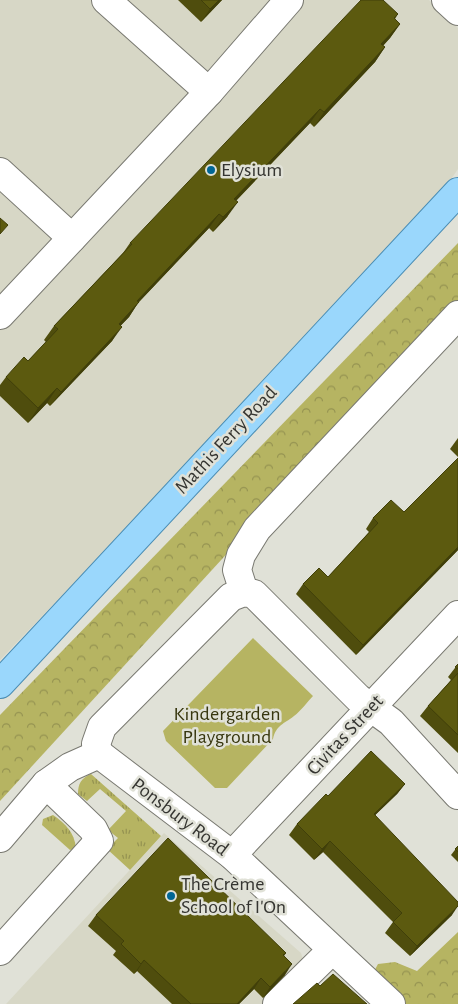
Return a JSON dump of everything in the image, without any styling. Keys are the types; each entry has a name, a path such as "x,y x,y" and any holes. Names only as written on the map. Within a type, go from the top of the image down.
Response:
{"main road":[{"name":"Mathis Ferry Road","path":"0,684 456,191"}],"street":[{"path":"106,0 209,92"},
{"path":"0,315 209,92 289,0"},
{"path":"446,0 458,11"},
{"path":"0,172 72,238"},
{"path":"244,592 237,570 241,555 257,529 458,315"},
{"path":"0,838 46,784 70,767 98,754 96,744 102,727 231,597 244,592 254,594 370,708 391,722 458,795"},
{"name":"Civitas Street","path":"232,856 458,615"},
{"name":"Ponsbury Road","path":"98,754 232,856 391,1004"},
{"path":"0,951 98,841 93,829 46,784"},
{"path":"277,1004 332,950"}],"shaded area":[{"path":"0,0 429,0 458,28 458,169 427,215 0,660"},
{"name":"The Crème School of I'On","path":"164,833 301,953 304,963 264,1004 6,1004"}],"green space":[{"path":"458,243 458,302 0,801 0,715"},
{"name":"Kindergarden Playground","path":"253,638 313,696 297,714 278,728 273,739 227,788 215,788 166,741 163,731"},
{"path":"91,774 161,836 130,870 107,849 118,838 108,830 126,811 100,789 87,801 78,794 81,782"},
{"path":"53,815 69,829 76,848 70,850 42,825 43,819"},
{"path":"458,932 458,1004 402,1004 371,977 378,964 395,962 417,971"}],"building":[{"path":"201,0 219,0 210,9"},
{"path":"361,0 383,0 398,14 394,18 400,24 381,44 385,47 324,112 320,109 234,199 238,202 223,217 219,214 137,301 139,302 119,324 122,327 61,392 57,388 38,408 6,377 24,357 28,361 58,329 54,326 132,244 130,243"},
{"path":"0,218 8,225 0,234"},
{"path":"458,458 458,547 363,645 303,584 319,568 328,577 378,523 373,518 391,500 404,512"},
{"path":"458,673 458,735 428,706"},
{"path":"371,751 405,784 374,814 458,902 458,906 417,946 393,922 402,913 330,841 322,849 297,824 326,794 328,796"},
{"name":"The Crème School of I'On","path":"168,838 286,953 283,955 292,964 270,987 261,978 237,1004 191,1004 144,960 141,964 121,944 124,941 96,915"},
{"path":"333,974 367,1004 293,1004 317,983 320,986"}],"place":[{"name":"Elysium","path":"211,170"},
{"name":"The Crème School of I'On","path":"171,896"}]}
